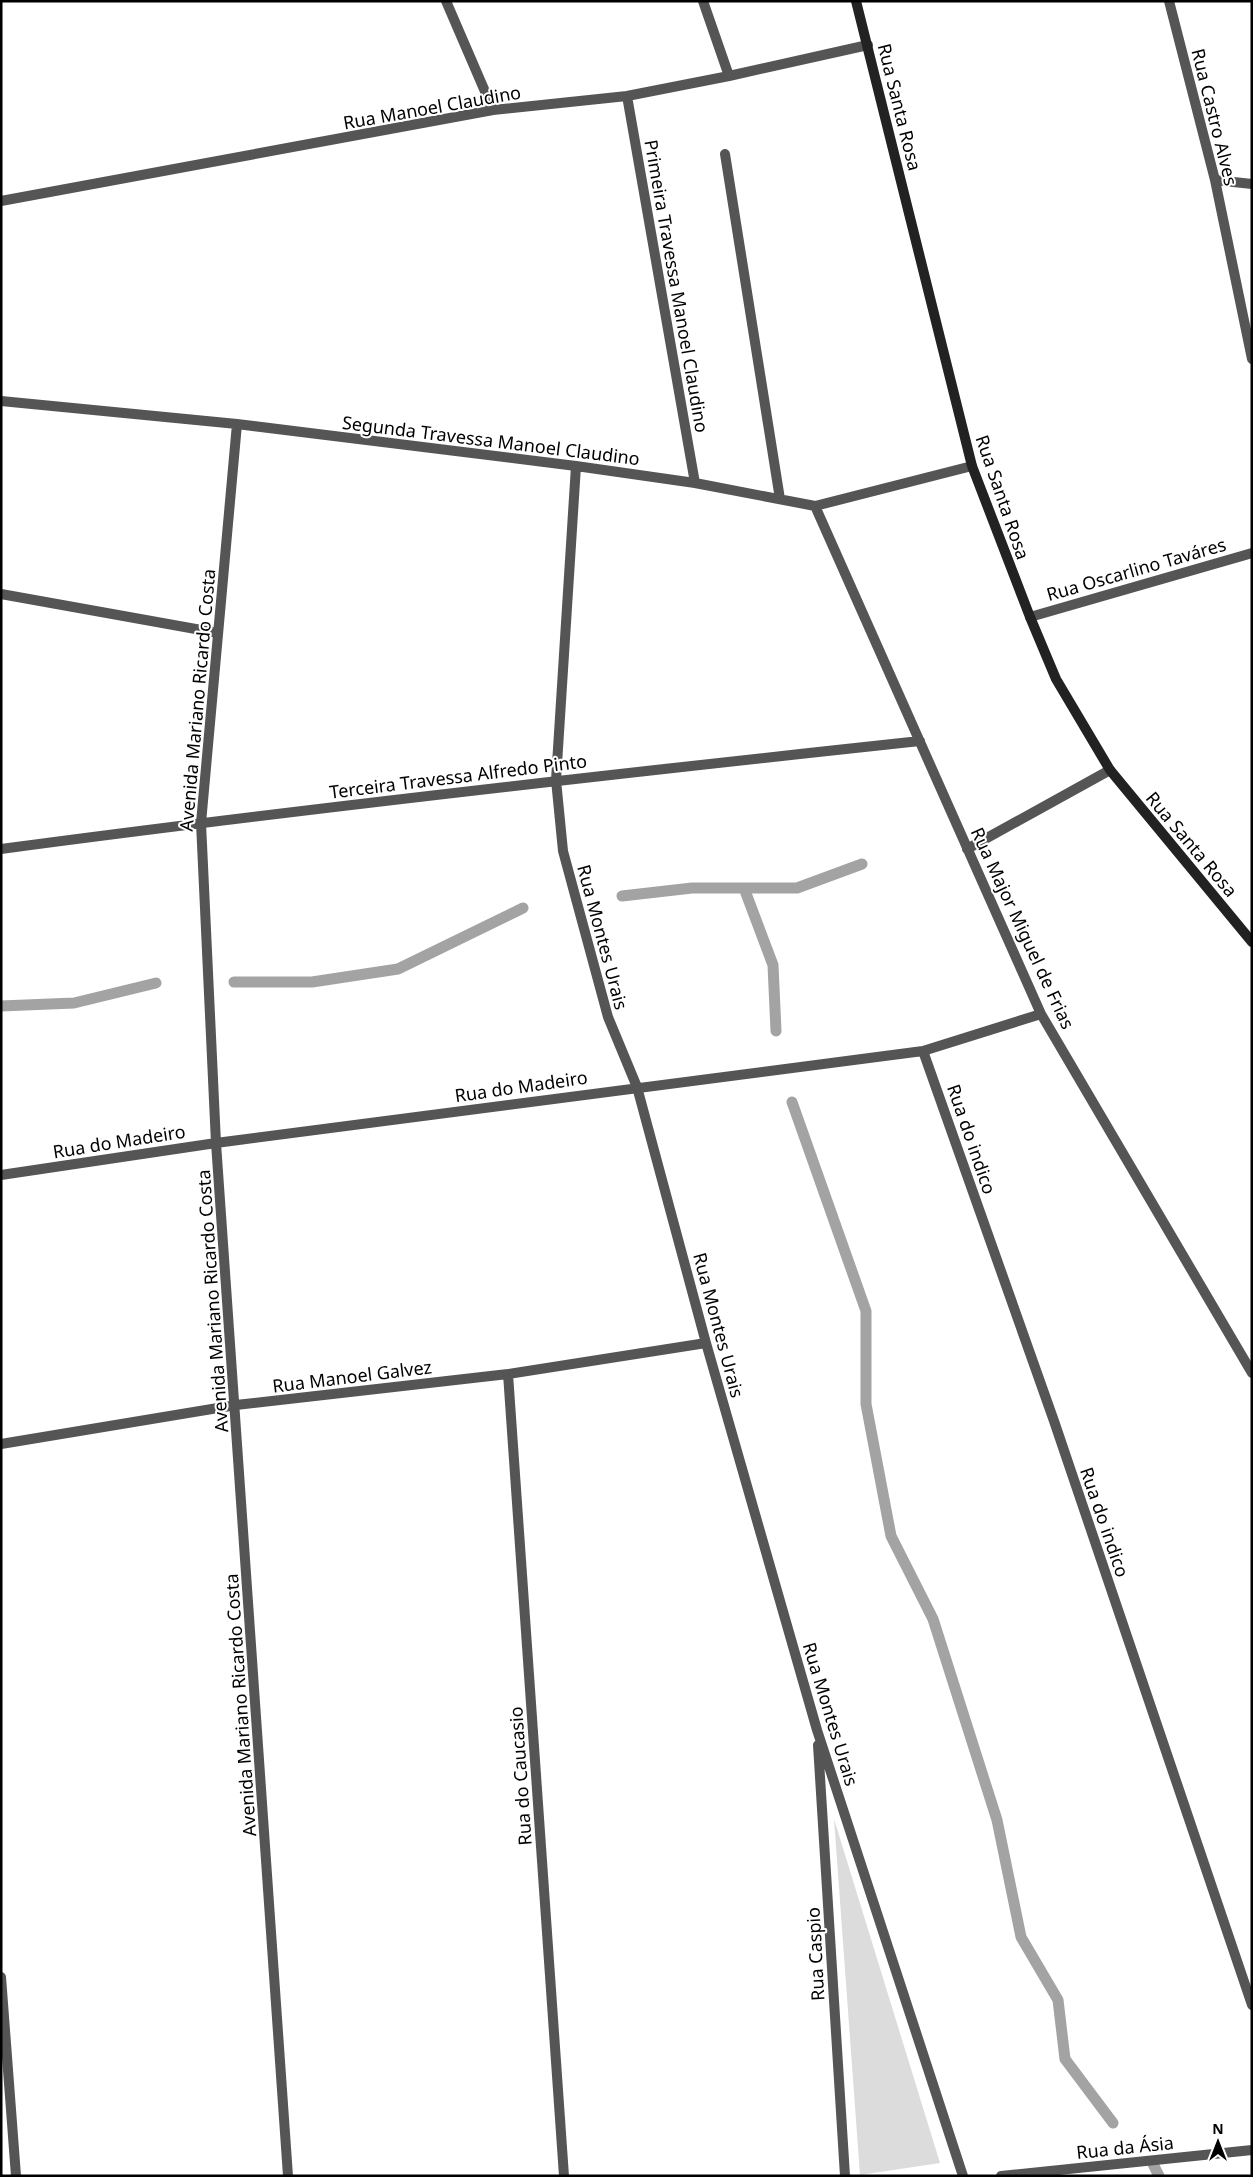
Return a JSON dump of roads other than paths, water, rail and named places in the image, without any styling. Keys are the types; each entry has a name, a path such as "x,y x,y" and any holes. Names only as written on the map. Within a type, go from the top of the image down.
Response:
{"street":[{"path":"446,1 493,110"},
{"path":"703,1 728,76"},
{"name":"Rua Santa Rosa","path":"856,1 972,466 1056,679 1110,770 1252,942"},
{"name":"Rua Castro Alves","path":"1170,1 1215,180 1252,360"},
{"name":"Rua Manoel Claudino","path":"1,201 493,110 627,96 868,46"},
{"name":"Primeira Travessa Manoel Claudino","path":"627,96 695,483"},
{"path":"725,154 780,499"},
{"path":"1215,180 1252,184"},
{"name":"Segunda Travessa Manoel Claudino","path":"1,401 237,424 576,466 695,483 815,506 972,466"},
{"name":"Avenida Mariano Ricardo Costa","path":"237,424 200,823 216,1143 236,1406 288,2176"},
{"name":"Rua Montes Urais","path":"576,466 556,780 563,850 608,1018 637,1087 706,1343 817,1730 962,2176"},
{"name":"Rua Major Miguel de Frias","path":"815,506 1041,1014 1252,1373"},
{"name":"Rua Oscarlino Taváres","path":"1030,617 1252,553"},
{"path":"1,594 218,633"},
{"name":"Terceira Travessa Alfredo Pinto","path":"1,849 556,780 920,741"},
{"path":"967,849 1110,770"},
{"name":"Rua do Madeiro","path":"1,1175 216,1143 923,1051 1041,1014"},
{"name":"Rua do indico","path":"923,1051 1054,1421 1252,2004"},
{"name":"Rua Manoel Galvez","path":"1,1444 236,1406 508,1374 706,1343"},
{"name":"Rua do Caucasio","path":"508,1374 564,2176"},
{"name":"Rua Caspio","path":"817,1730 845,2176"},
{"path":"1,1977 16,2176"},
{"name":"Rua da Ásia","path":"1001,2176 1252,2150"}],"waterway":[{"path":"622,896 692,888 797,888 862,864"},
{"path":"744,888 773,965 776,1031"},
{"path":"234,982 312,982 398,969 523,908"},
{"path":"1,1006 74,1003 156,983"},
{"path":"792,1102 866,1311 866,1404 891,1536 933,1619 997,1820 1021,1937 1058,2000 1065,2059 1113,2123"},
{"path":"1153,2164 1159,2176"}]}
